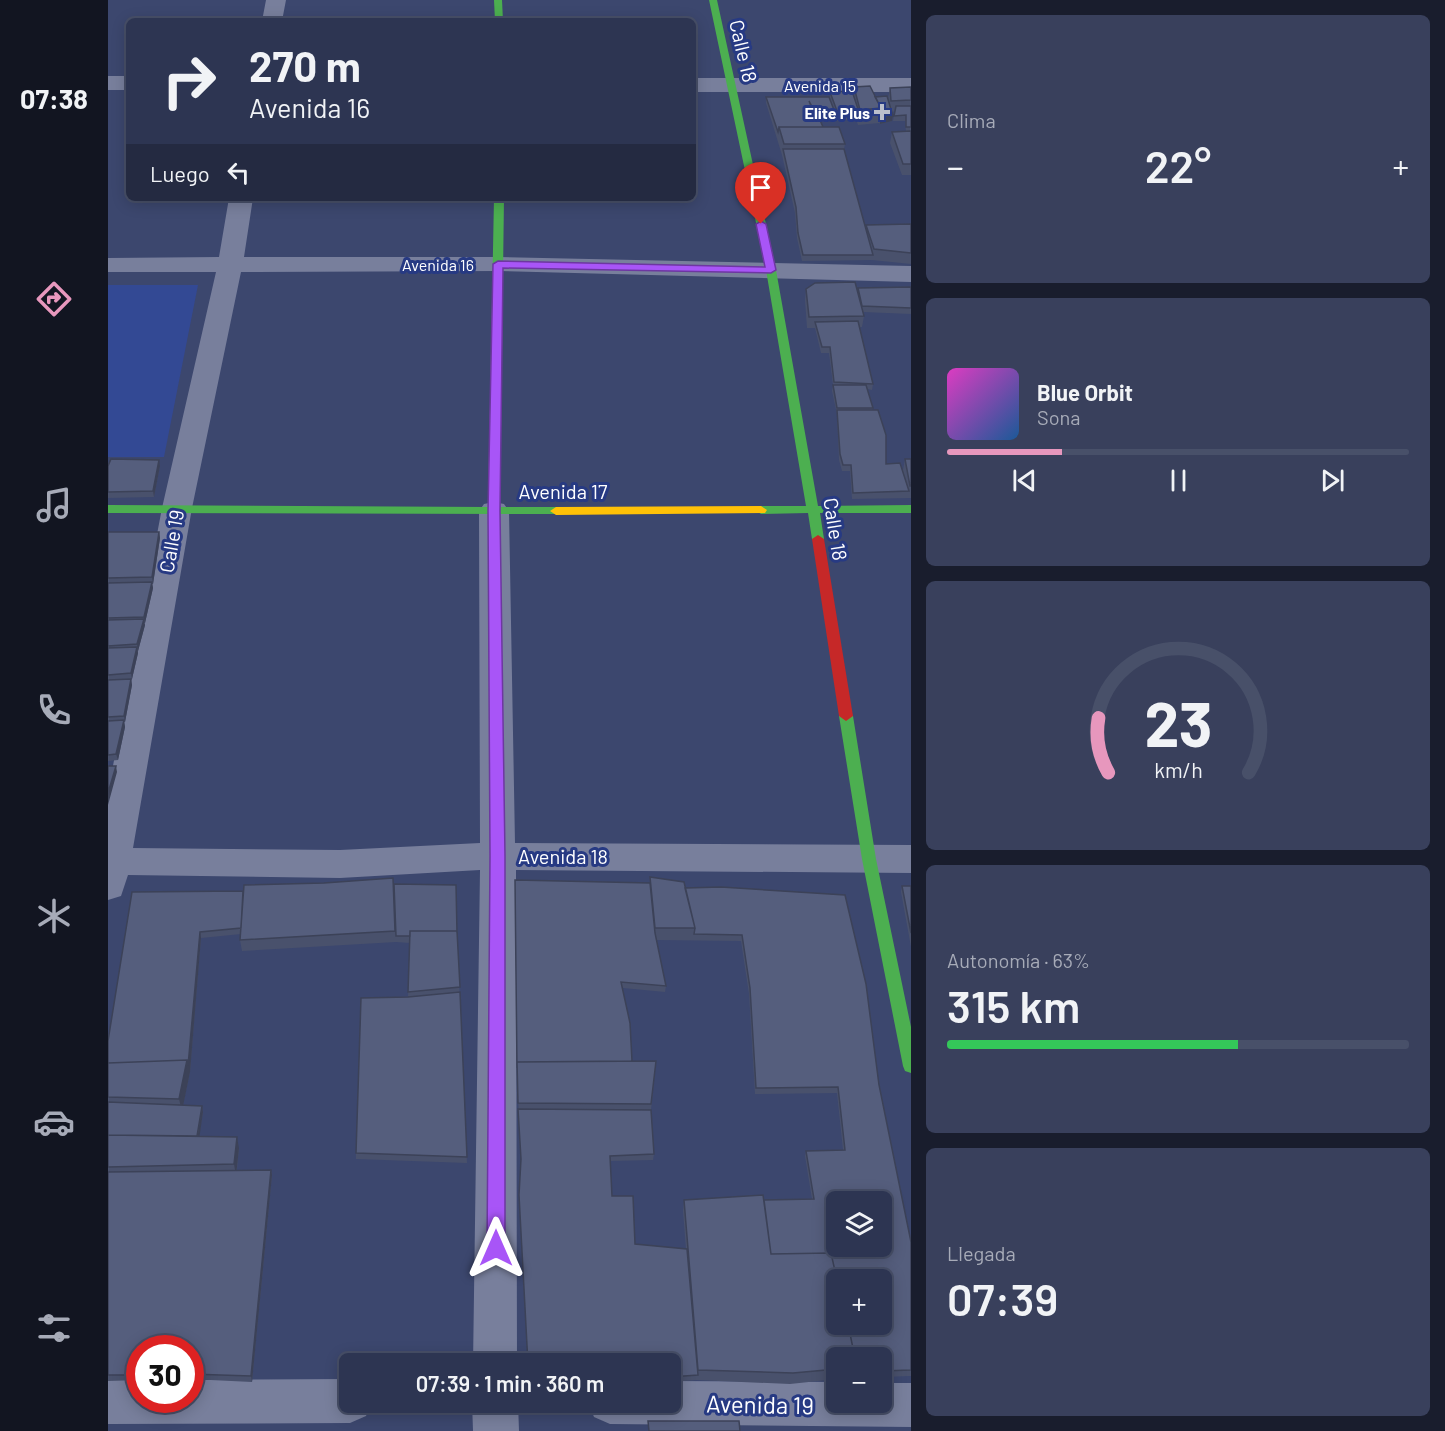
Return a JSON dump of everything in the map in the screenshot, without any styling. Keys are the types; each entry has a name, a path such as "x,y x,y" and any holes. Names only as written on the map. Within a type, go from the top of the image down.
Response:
{"street":[{"path":"273,18 276,0"},
{"path":"498,0 499,18"},
{"name":"Calle 18","path":"713,0 771,270 813,510 869,859 911,1066"},
{"path":"108,83 126,83"},
{"name":"Avenida 15","path":"696,85 911,85"},
{"name":"Calle 19","path":"110,869 177,508 230,264 240,201"},
{"path":"495,1353 498,856 494,511 499,201"},
{"name":"Avenida 16","path":"108,265 498,264 911,274"},
{"name":"Avenida 17","path":"108,509 494,511 911,509"},
{"name":"Avenida 18","path":"110,869 340,864 498,856 911,859"},
{"path":"108,1402 339,1401"},
{"name":"Avenida 19","path":"681,1403 911,1405"},
{"path":"495,1413 495,1431"}],"shaded area":[{"path":"108,285 198,285 164,457 108,457"}],"building":[{"path":"870,86 881,108 860,110 854,87"},
{"path":"911,87 911,100 891,101 890,88"},
{"path":"852,91 858,109 837,111 830,92"},
{"path":"887,96 893,116 880,118 881,108 875,97"},
{"path":"766,97 829,97 834,110 814,110 809,101 823,127 779,127 778,132"},
{"path":"896,106 911,106 911,127 906,127 906,115 894,116"},
{"path":"779,127 839,127 845,144 784,144"},
{"path":"911,131 911,164 903,164 892,132"},
{"path":"783,149 844,149 873,255 803,255 796,207"},
{"path":"911,224 911,253 874,249 866,225"},
{"path":"855,282 864,316 809,317 806,289 815,283"},
{"path":"911,287 911,308 862,306 858,288"},
{"path":"858,321 873,384 834,382 830,347 822,347 815,322"},
{"path":"833,385 866,385 873,408 837,408"},
{"path":"837,410 878,410 886,435 886,464 900,463 909,491 853,493 851,465 843,465 840,454"},
{"path":"111,459 159,460 153,491 108,492 108,466"},
{"path":"905,459 911,459 911,486 910,486"},
{"path":"108,532 159,532 152,577 108,578"},
{"path":"152,582 144,617 108,618 108,583"},
{"path":"144,619 137,644 108,646 108,620"},
{"path":"137,647 131,673 108,675 108,648"},
{"path":"131,679 124,716 108,717 108,680"},
{"path":"124,720 116,754 108,755 108,721"},
{"path":"108,766 116,766 108,793"},
{"path":"650,877 684,882 695,928 655,928"},
{"path":"393,878 395,931 240,940 244,885"},
{"path":"515,880 650,883 655,933 666,986 621,982 630,1023 632,1061 517,1062 517,1068"},
{"path":"394,884 456,885 457,931 410,931 410,936 396,936"},
{"path":"902,886 911,886 911,933"},
{"path":"721,887 845,895 866,984 879,1085 911,1242 911,1370 892,1371 892,1347 853,1347 850,1335 892,1335 892,1269 835,1269 832,1257 892,1257 892,1191 826,1191 826,1253 771,1254 764,1200 814,1199 806,1151 845,1150 838,1087 756,1088 750,988 742,935 694,934 695,928 685,888"},
{"path":"243,891 241,928 200,932 188,1066 187,1060 108,1063 108,1041 132,892"},
{"path":"410,931 457,931 460,987 408,992"},
{"path":"460,992 467,1157 356,1153 361,998 408,997"},
{"path":"187,1060 179,1099 108,1097 108,1063"},
{"path":"656,1061 651,1104 518,1103 517,1062"},
{"path":"108,1102 202,1106 197,1136 108,1135"},
{"path":"518,1109 651,1110 654,1154 610,1156 612,1196 633,1196 635,1244 687,1249 698,1375 681,1376 681,1353 527,1353 519,1195 521,1159"},
{"path":"108,1135 237,1137 234,1164 108,1167"},
{"path":"271,1170 251,1376 204,1374 204,1335 126,1335 126,1375 108,1375 108,1172"},
{"path":"763,1195 771,1254 826,1253 826,1257 832,1257 835,1269 826,1269 826,1335 850,1335 853,1347 826,1347 826,1370 793,1373 698,1370 684,1200"},
{"path":"648,1421 739,1421 740,1431 649,1431"}],"traffic: fast":[{"path":"498,0 499,18"},
{"path":"713,0 771,270 818,539"},
{"path":"494,511 499,201"},
{"path":"108,509 556,511"},
{"path":"761,510 911,509"},
{"path":"846,716 869,859 911,1066"}],"traffic: slow":[{"path":"556,511 761,510"}],"traffic: jam":[{"path":"818,539 846,716"}],"place":[{"name":"Elite Plus","path":"882,112"}],"route":[{"path":"496,1248 498,856 494,511 498,264 771,270 761,224"}]}
